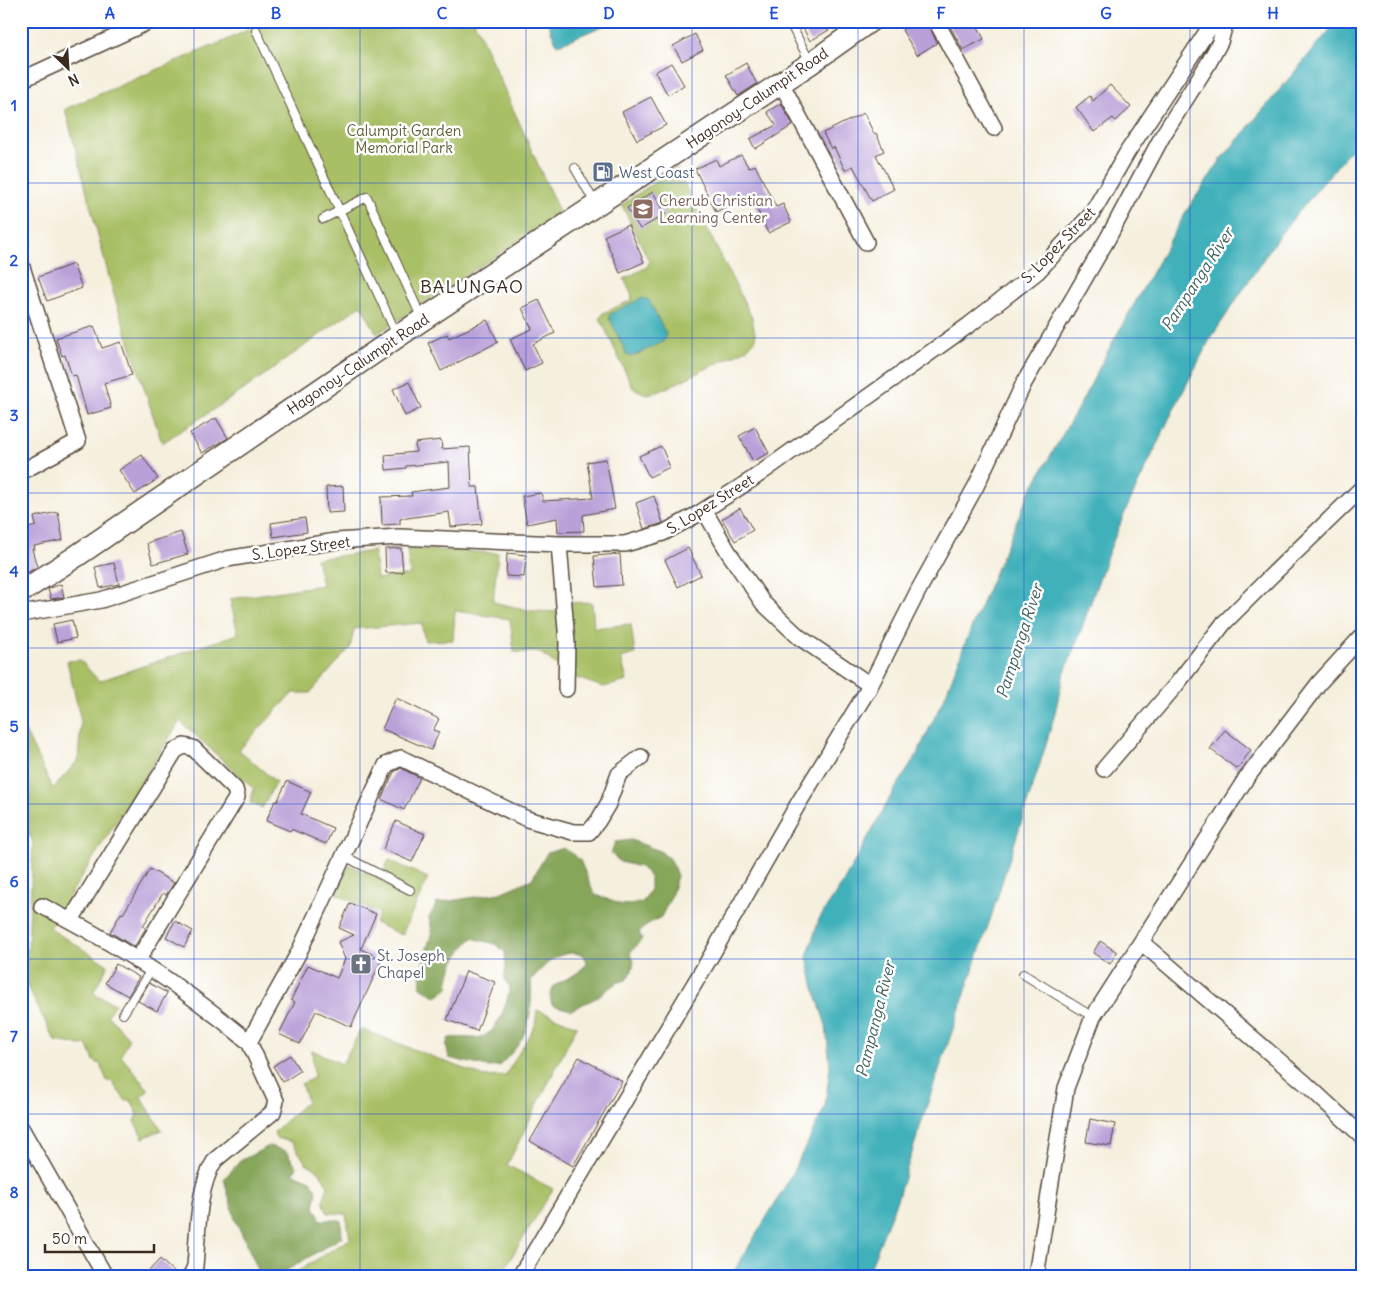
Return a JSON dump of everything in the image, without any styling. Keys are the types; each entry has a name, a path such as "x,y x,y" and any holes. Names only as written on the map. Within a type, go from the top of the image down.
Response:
{"main road":[{"name":"Hagonoy-Calumpit Road","path":"21,592 422,320 811,63 870,21"}],"street":[{"path":"21,80 150,21"},
{"path":"936,21 994,128"},
{"name":"S. Lopez Street","path":"21,614 101,600 226,559 336,541 399,538 558,544 625,544 663,533 751,480 968,325 1037,272 1091,215 1128,151 1214,21"},
{"path":"520,1276 870,685 918,591 976,486 1024,383 1108,238 1163,135 1212,57 1220,42 1226,21"},
{"path":"781,83 866,242"},
{"path":"21,264 78,441 21,472"},
{"path":"1104,770 1176,685 1224,623 1362,488"},
{"path":"704,510 729,553 763,603 799,637 870,685"},
{"path":"558,544 567,642 566,689"},
{"path":"1036,1276 1066,1088 1093,1017 1188,866 1245,780 1320,683 1362,636"},
{"path":"71,920 175,751 184,746 193,748 235,790 237,797 137,961"},
{"path":"249,1042 298,954 386,765 401,758 527,819 573,832 589,832 608,804 619,774 641,757"},
{"path":"42,906 71,920 191,995 249,1042 276,1102 274,1112 215,1160 209,1169 203,1185 195,1266 191,1276"},
{"path":"1141,942 1305,1083 1362,1136"},
{"path":"21,1128 105,1276"}],"lane":[{"path":"789,21 811,63"},
{"path":"256,30 398,337"},
{"path":"575,168 596,205"},
{"path":"323,218 366,197 422,320"},
{"path":"344,856 410,890"},
{"path":"123,1014 151,970"},
{"path":"1023,974 1093,1017"}],"green space":[{"name":"Calumpit Garden Memorial Park","path":"266,21 474,21 560,214 377,334 361,305 242,391 162,443 113,292 65,109 231,38"},
{"path":"676,167 752,318 756,339 747,349 658,392 646,394 633,388 600,318 603,313 632,300 631,293 624,279 648,266 649,261 622,205"},
{"path":"407,549 498,553 493,602 532,611 563,612 565,603 592,602 594,628 631,624 635,654 621,658 627,681 603,687 574,677 539,652 514,652 510,619 455,611 453,640 425,641 421,623 354,629 350,648 310,693 293,693 239,750 276,782 262,808 250,803 254,789 180,721 49,928 108,965 93,993 115,1004 107,1015 129,1038 121,1056 149,1090 141,1097 162,1130 143,1138 134,1121 138,1115 131,1100 126,1101 111,1081 107,1081 100,1064 94,1061 88,1046 55,1041 24,980 21,981 21,952 28,949 33,842 30,835 21,840 21,723 53,789 78,760 81,721 67,661 80,660 99,681 238,634 230,599 322,585 316,559 374,551 377,579 410,575"},
{"path":"631,840 660,851 671,860 677,876 671,897 661,917 648,924 639,932 642,939 630,953 634,961 632,971 626,980 616,983 596,998 571,1010 552,1005 550,996 554,986 577,973 587,964 585,956 569,953 561,955 542,968 531,980 531,1005 526,1030 518,1045 500,1066 488,1067 449,1058 446,1045 449,1038 477,1038 491,1031 504,1010 510,987 504,979 506,967 505,952 495,944 472,938 455,961 450,973 448,988 437,997 421,987 420,973 432,931 429,918 437,903 500,893 532,879 547,853 564,848 580,860 594,894 622,905 643,902 650,889 650,877 640,867 620,862 611,853 615,842"},
{"path":"389,860 428,878 402,935 375,923 379,913 336,894 349,865 380,879"},
{"path":"537,1010 577,1026 507,1165 553,1189 500,1276 290,1276 350,1239 346,1214 328,1213 323,1201 328,1186 319,1171 306,1163 292,1142 276,1138 274,1132 307,1101 301,1084 314,1078 312,1050 342,1064 361,1029 485,1077 505,1076 535,1026"},
{"path":"269,1146 286,1151 297,1167 293,1173 311,1180 317,1191 314,1207 321,1220 341,1220 342,1237 284,1272 285,1276 261,1276 235,1219 224,1179 240,1161"}],"water":[{"path":"547,21 615,21 557,45"},
{"name":"Pampanga River","path":"1337,21 1362,21 1362,136 1278,237 1209,341 1170,417 1126,510 1063,677 1043,754 991,917 898,1197 867,1276 731,1276 783,1190 825,1106 830,1066 826,1026 807,957 819,919 842,884 893,792 915,758 946,694 967,638 1028,495 1187,210 1220,161"},
{"path":"642,298 649,300 666,334 663,342 631,357 627,355 609,317 610,314"}],"building":[{"path":"799,21 824,21 829,30 810,41"},
{"path":"916,21 927,21 937,43 917,55 902,30"},
{"path":"947,21 975,21 984,39 963,50"},
{"path":"695,34 703,50 682,61 673,46"},
{"path":"671,63 684,85 668,95 655,72"},
{"path":"746,63 757,84 738,96 726,75"},
{"path":"1110,85 1131,107 1116,121 1113,118 1094,132 1076,107 1090,96 1093,101"},
{"path":"651,97 666,125 637,140 622,112"},
{"path":"781,103 793,125 755,149 750,139 776,125 767,112"},
{"path":"864,113 884,151 876,155 894,189 872,201 853,166 845,170 834,147 831,149 823,133"},
{"path":"741,155 749,168 755,165 776,207 783,204 791,222 768,233 751,196 716,212 695,169 716,159 719,166"},
{"path":"653,192 666,214 640,229 627,208"},
{"path":"628,225 644,262 620,273 604,236"},
{"path":"73,264 82,288 47,301 38,277"},
{"path":"539,300 555,333 533,344 542,363 525,371 510,339 532,329 522,308"},
{"path":"487,320 498,342 441,371 428,343 447,334 449,338"},
{"path":"94,326 102,348 121,342 132,375 104,383 111,408 87,415 76,375 72,376 65,355 62,356 56,338"},
{"path":"409,382 421,408 405,416 393,389"},
{"path":"216,418 228,438 202,453 190,433"},
{"path":"755,427 769,453 753,461 739,436"},
{"path":"441,440 442,449 470,447 472,487 478,487 482,524 451,527 449,512 400,519 400,524 382,525 381,497 412,496 411,492 450,487 449,462 386,470 385,455 416,452 415,443"},
{"path":"661,446 670,467 649,477 639,456"},
{"path":"142,455 158,479 135,494 119,470"},
{"path":"606,459 615,509 583,515 584,531 558,532 557,518 527,524 522,496 541,493 543,501 593,498 587,462"},
{"path":"343,486 344,512 327,513 326,487"},
{"path":"654,496 663,523 644,529 636,503"},
{"path":"740,508 753,530 735,541 722,519"},
{"path":"58,512 63,540 34,546 35,549 32,549 37,567 21,576 21,515 24,515 28,528 36,526 34,517"},
{"path":"305,518 307,532 273,537 271,523"},
{"path":"181,532 188,554 153,564 147,543"},
{"path":"401,548 403,572 386,573 385,549"},
{"path":"688,548 701,575 678,587 665,560"},
{"path":"507,553 526,555 524,577 506,576"},
{"path":"620,554 622,585 597,587 594,556"},
{"path":"114,563 119,584 100,588 95,567"},
{"path":"61,584 64,597 51,599 48,589"},
{"path":"72,620 76,638 57,642 53,624"},
{"path":"396,698 439,719 433,730 439,732 431,750 382,729"},
{"path":"1225,730 1251,750 1237,769 1210,749"},
{"path":"401,768 420,778 404,810 381,799 394,772"},
{"path":"287,781 311,792 301,814 333,828 326,844 266,821"},
{"path":"396,821 425,834 412,862 383,849"},
{"path":"150,869 174,883 166,895 163,893 143,926 146,928 134,947 110,932"},
{"path":"350,903 376,914 361,949 382,959 351,1027 316,1011 300,1044 279,1034 295,1002 291,1000 308,965 337,978 345,959 338,942 354,935 339,928"},
{"path":"175,921 193,931 184,947 166,937"},
{"path":"1100,941 1117,952 1110,964 1093,953"},
{"path":"116,964 139,977 128,996 105,983"},
{"path":"466,971 495,982 477,1031 447,1020"},
{"path":"149,983 167,993 157,1011 138,1001"},
{"path":"290,1055 300,1071 283,1082 273,1066"},
{"path":"579,1057 622,1081 573,1166 530,1141"},
{"path":"1090,1119 1115,1124 1111,1146 1086,1142"},
{"path":"160,1259 178,1276 144,1276"}],"place":[{"name":"West Coast","path":"603,172"},
{"name":"Cherub Christian Learning Center","path":"643,209"},
{"name":"St. Joseph Chapel","path":"361,964"}],"district":[{"name":"BALUNGAO","path":"472,286"}]}
